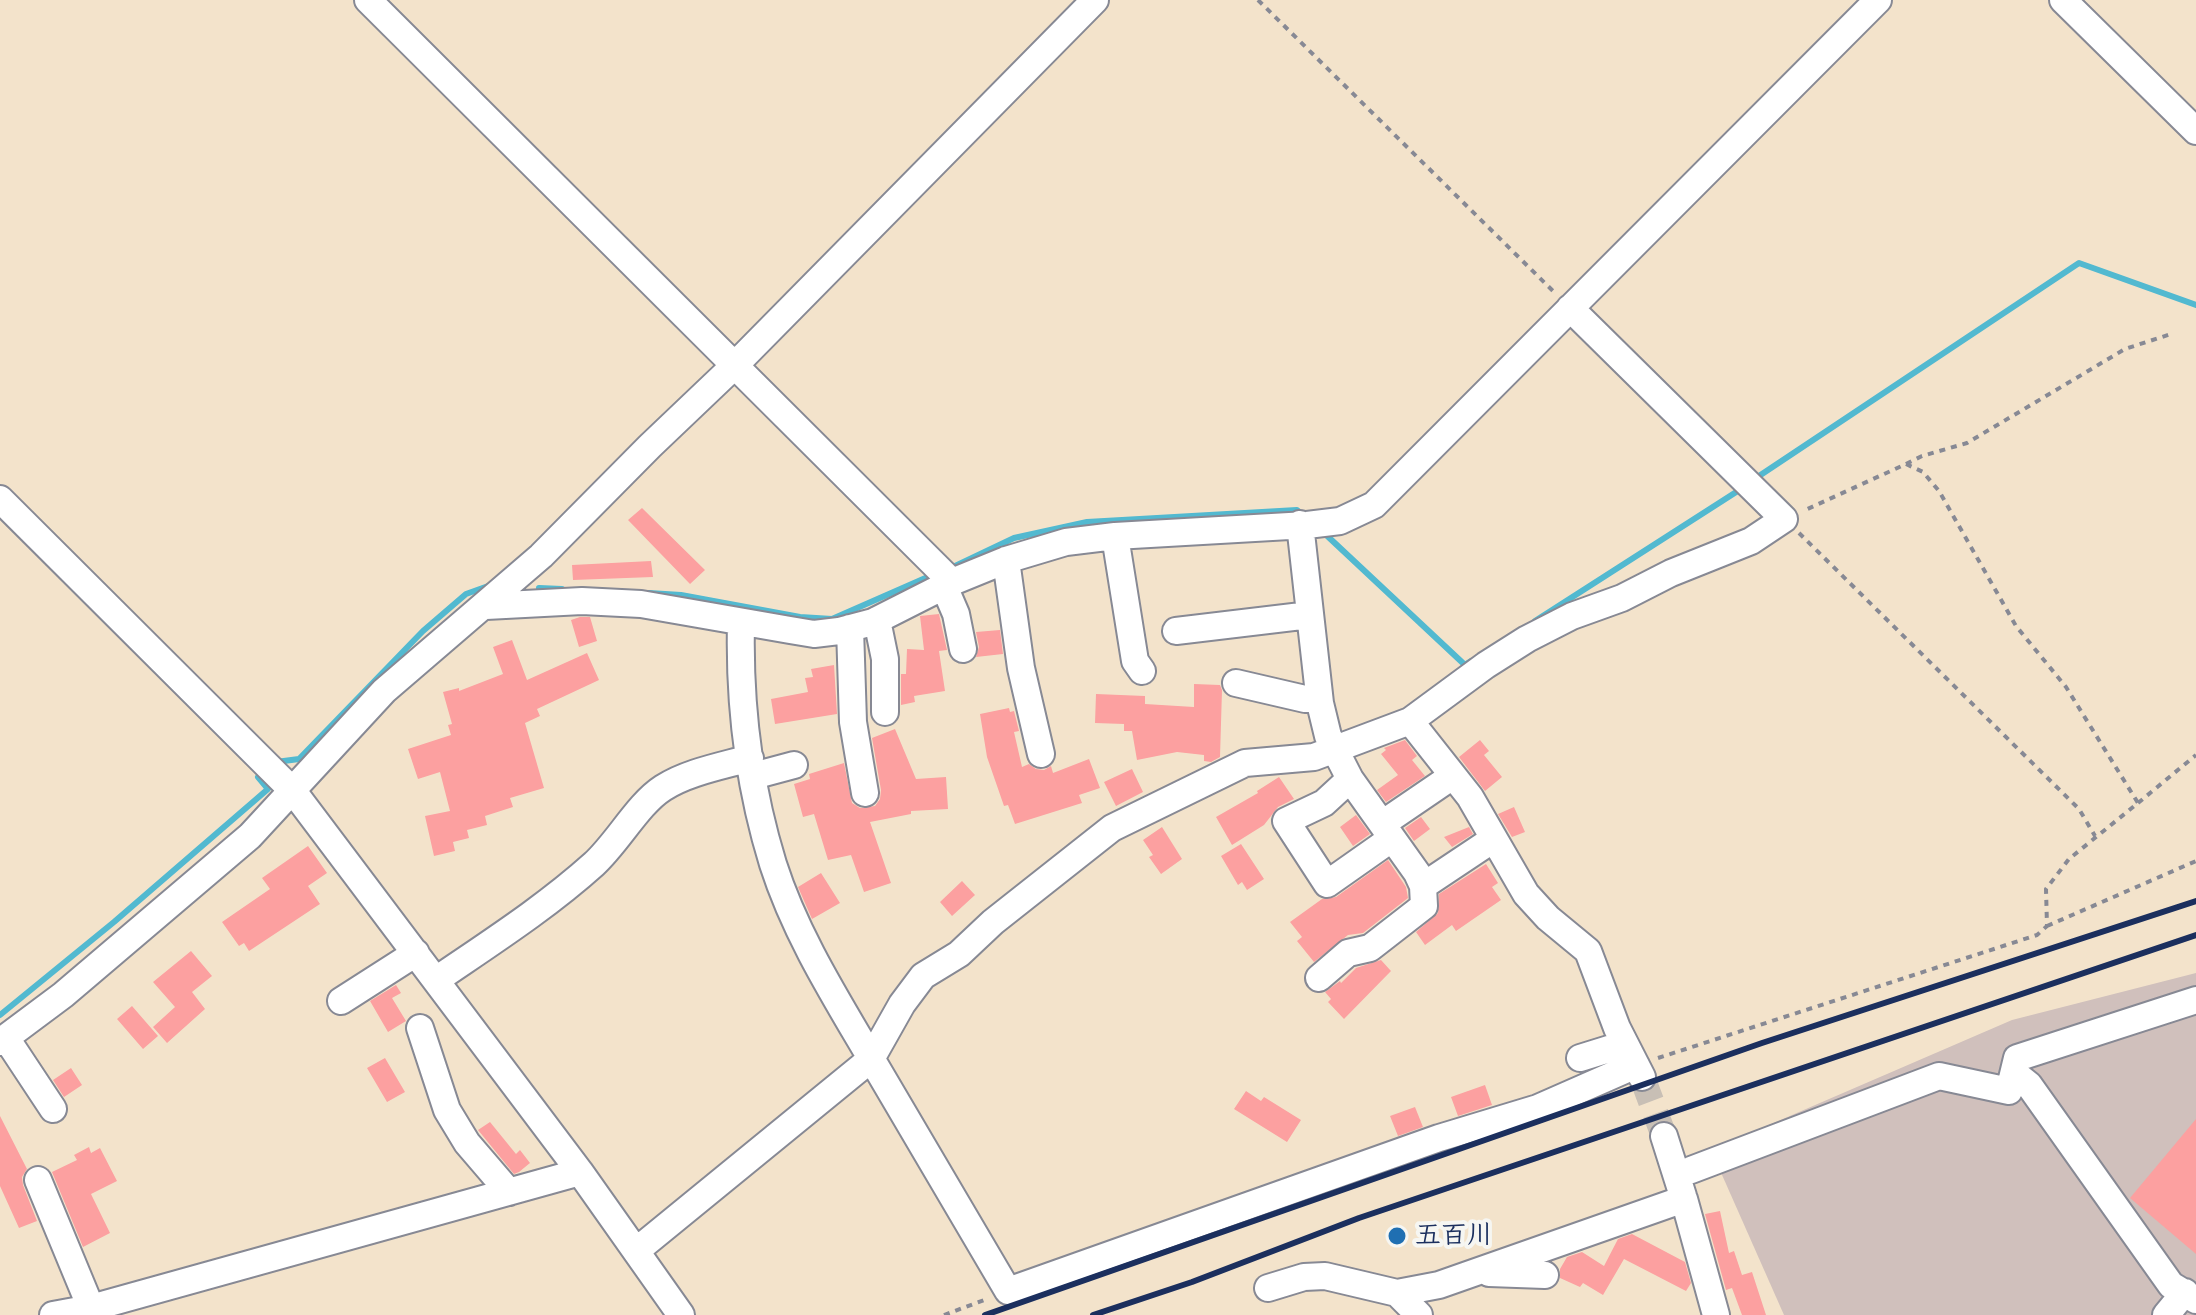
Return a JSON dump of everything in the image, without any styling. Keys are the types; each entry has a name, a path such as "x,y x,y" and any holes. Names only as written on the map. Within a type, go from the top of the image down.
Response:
{"street":[{"path":"368,0 948,584 963,649"},
{"path":"53,1109 3,1040 63,995 238,846 384,691 541,556 734,366 1095,0"},
{"path":"486,606 582,601 627,603 814,634 877,620 948,584 1006,560 1066,542 1340,521 1374,505 1878,0"},
{"path":"2063,0 2196,131"},
{"path":"636,1251 871,1059 902,1004 923,976 959,954 993,922 1112,828 1245,763 1314,757 1410,721 1527,639 1572,616 1622,598 1671,573 1751,541 1784,519 1570,308"},
{"path":"0,499 293,791 580,1172 681,1315"},
{"path":"1303,525 1319,698 1328,736 1350,779 1417,873 1423,886 1424,906 1370,948 1348,953 1319,978"},
{"path":"1115,536 1135,661 1142,671"},
{"path":"1006,560 1021,668 1041,754"},
{"path":"1176,631 1310,615"},
{"path":"877,620 885,659 885,712"},
{"path":"741,623 743,720 763,826 786,900 808,948 871,1059 1008,1291 1439,1138 1538,1108 1634,1062"},
{"path":"850,628 853,722 865,793"},
{"path":"1236,683 1305,699 1319,698"},
{"path":"1410,721 1451,777 1470,797 1492,840 1535,905 1588,951 1634,1062"},
{"path":"436,980 550,902 614,845 649,800 664,787 699,773 794,765"},
{"path":"1350,779 1324,803 1286,821 1327,884 1451,777"},
{"path":"1423,886 1492,840"},
{"path":"341,1001 416,953"},
{"path":"1691,1170 1939,1076 2009,1091 2017,1058 2196,1000"},
{"path":"420,1028 447,1110 467,1143 509,1192"},
{"path":"1580,1058 1634,1062"},
{"path":"2014,1073 2029,1085 2171,1285 2190,1296 2166,1315"},
{"path":"1664,1136 1716,1315"},
{"path":"53,1315 91,1308 580,1172"},
{"path":"38,1180 91,1308"},
{"path":"1268,1288 1304,1277 1325,1276 1397,1293 1427,1288 1684,1199"},
{"path":"1479,1271 1495,1275 1545,1275"},
{"path":"1397,1293 1419,1315"}],"path":[{"path":"1258,0 1570,308"},
{"path":"2095,836 2079,809 1784,519 1922,456 1967,443 2125,349 2171,334"},
{"path":"1906,464 1923,472 1939,491 2016,626 2066,687 2138,803"},
{"path":"2047,926 2046,889 2069,859 2196,755"},
{"path":"1634,1062 2037,935 2047,926 2196,861"},
{"path":"944,1315 1008,1291"}],"shaded area":[{"path":"2196,973 2196,1315 1784,1315 1711,1150 2012,1020"}],"building":[{"path":"642,508 705,570 690,584 628,520"},
{"path":"651,561 653,577 573,580 572,565"},
{"path":"939,614 947,650 939,651 945,691 914,696 915,702 901,705 901,674 906,674 907,649 924,650 920,616"},
{"path":"590,617 597,641 579,647 571,620"},
{"path":"1000,630 1003,654 976,657 979,647 976,632"},
{"path":"512,640 527,680 587,653 599,680 537,709 540,716 525,723 544,788 510,798 513,807 485,816 487,825 467,830 469,838 453,842 455,851 434,856 425,816 450,811 440,772 418,779 408,749 451,735 448,725 452,724 443,692 459,688 459,691 503,674 493,647"},
{"path":"834,665 837,714 775,724 771,699 808,692 805,678 813,677 811,669"},
{"path":"1194,684 1220,685 1222,690 1220,757 1211,762 1204,761 1204,755 1177,752 1137,760 1132,731 1124,731 1124,724 1095,723 1096,694 1145,696 1145,704 1194,707"},
{"path":"1009,708 1010,712 1014,711 1019,731 1014,732 1022,767 1029,764 1044,770 1051,766 1053,773 1089,759 1100,788 1079,795 1082,803 1015,824 1008,805 1004,806 987,757 980,714"},
{"path":"895,729 916,779 946,777 948,809 911,811 911,814 870,822 891,883 864,892 851,855 828,860 814,814 803,817 794,784 810,779 809,774 844,763 852,803 860,808 875,806 881,790 872,738"},
{"path":"1405,740 1417,756 1412,760 1425,776 1386,802 1377,790 1398,775 1381,754 1386,750 1384,748"},
{"path":"1480,740 1489,751 1484,755 1502,777 1485,791 1459,757"},
{"path":"1132,769 1143,792 1116,806 1104,782"},
{"path":"1279,777 1294,799 1278,807 1264,825 1232,845 1216,817"},
{"path":"1514,807 1525,832 1512,837 1498,814"},
{"path":"1356,815 1370,834 1353,846 1340,827"},
{"path":"1421,817 1430,829 1414,841 1405,828"},
{"path":"1162,827 1182,859 1161,874 1149,857 1153,855 1143,840"},
{"path":"1469,827 1473,834 1452,847 1444,837"},
{"path":"1241,844 1264,879 1247,890 1242,882 1238,885 1221,856"},
{"path":"308,846 327,873 308,886 320,904 249,951 244,943 239,946 222,922 270,889 262,878"},
{"path":"1388,860 1406,887 1408,898 1363,933 1348,935 1314,962 1297,941 1302,937 1290,922 1322,899 1336,897"},
{"path":"1486,864 1498,883 1492,887 1501,900 1456,931 1452,925 1425,945 1416,932 1438,913 1439,894"},
{"path":"821,873 840,903 812,919 798,887"},
{"path":"962,881 975,895 952,916 940,902"},
{"path":"191,951 212,976 192,992 205,1009 167,1043 153,1027 175,1007 153,982"},
{"path":"1381,960 1391,971 1344,1019 1328,1002 1331,999 1325,992 1341,983 1356,968"},
{"path":"396,985 401,993 392,998 406,1021 388,1032 370,1001"},
{"path":"132,1006 158,1036 143,1049 117,1019"},
{"path":"385,1058 405,1092 387,1102 367,1068"},
{"path":"71,1068 82,1085 64,1097 53,1080"},
{"path":"1485,1085 1492,1105 1458,1116 1451,1097"},
{"path":"1246,1091 1261,1101 1264,1097 1301,1120 1287,1142 1234,1109"},
{"path":"1415,1107 1423,1127 1398,1136 1390,1116"},
{"path":"0,1116 27,1169 22,1177 23,1185 37,1221 19,1228 0,1186"},
{"path":"2196,1119 2196,1254 2130,1198"},
{"path":"490,1122 516,1154 520,1150 530,1163 519,1172 514,1174 478,1130"},
{"path":"89,1147 91,1153 100,1148 117,1181 91,1194 110,1233 83,1247 52,1172 77,1160 74,1155"},
{"path":"1720,1211 1729,1253 1734,1251 1742,1275 1752,1272 1766,1315 1742,1315 1732,1288 1726,1290 1705,1214"},
{"path":"1632,1234 1685,1262 1691,1283 1686,1291 1624,1259 1603,1295 1583,1283 1580,1287 1560,1278 1560,1269 1567,1257 1582,1252 1604,1266 1618,1239"}],"waterway":[{"path":"1753,480 2079,263 2196,305"},
{"path":"1535,621 1744,487"},
{"path":"953,567 1014,538 1087,522 1297,510 1303,515"},
{"path":"1323,532 1465,665 1471,661"},
{"path":"649,593 681,595 800,617 832,619 930,576"},
{"path":"276,762 299,759 423,631 466,594 491,585"},
{"path":"539,588 562,589"},
{"path":"0,1015 268,789 258,777"}],"tunnel":[{"path":"1642,1077 1664,1136"}],"railway":[{"path":"985,1315 1762,1043 2196,901"},
{"path":"1093,1315 1192,1282 1359,1218 2196,935"}],"place":[{"name":"五百川","path":"1397,1236"}]}
